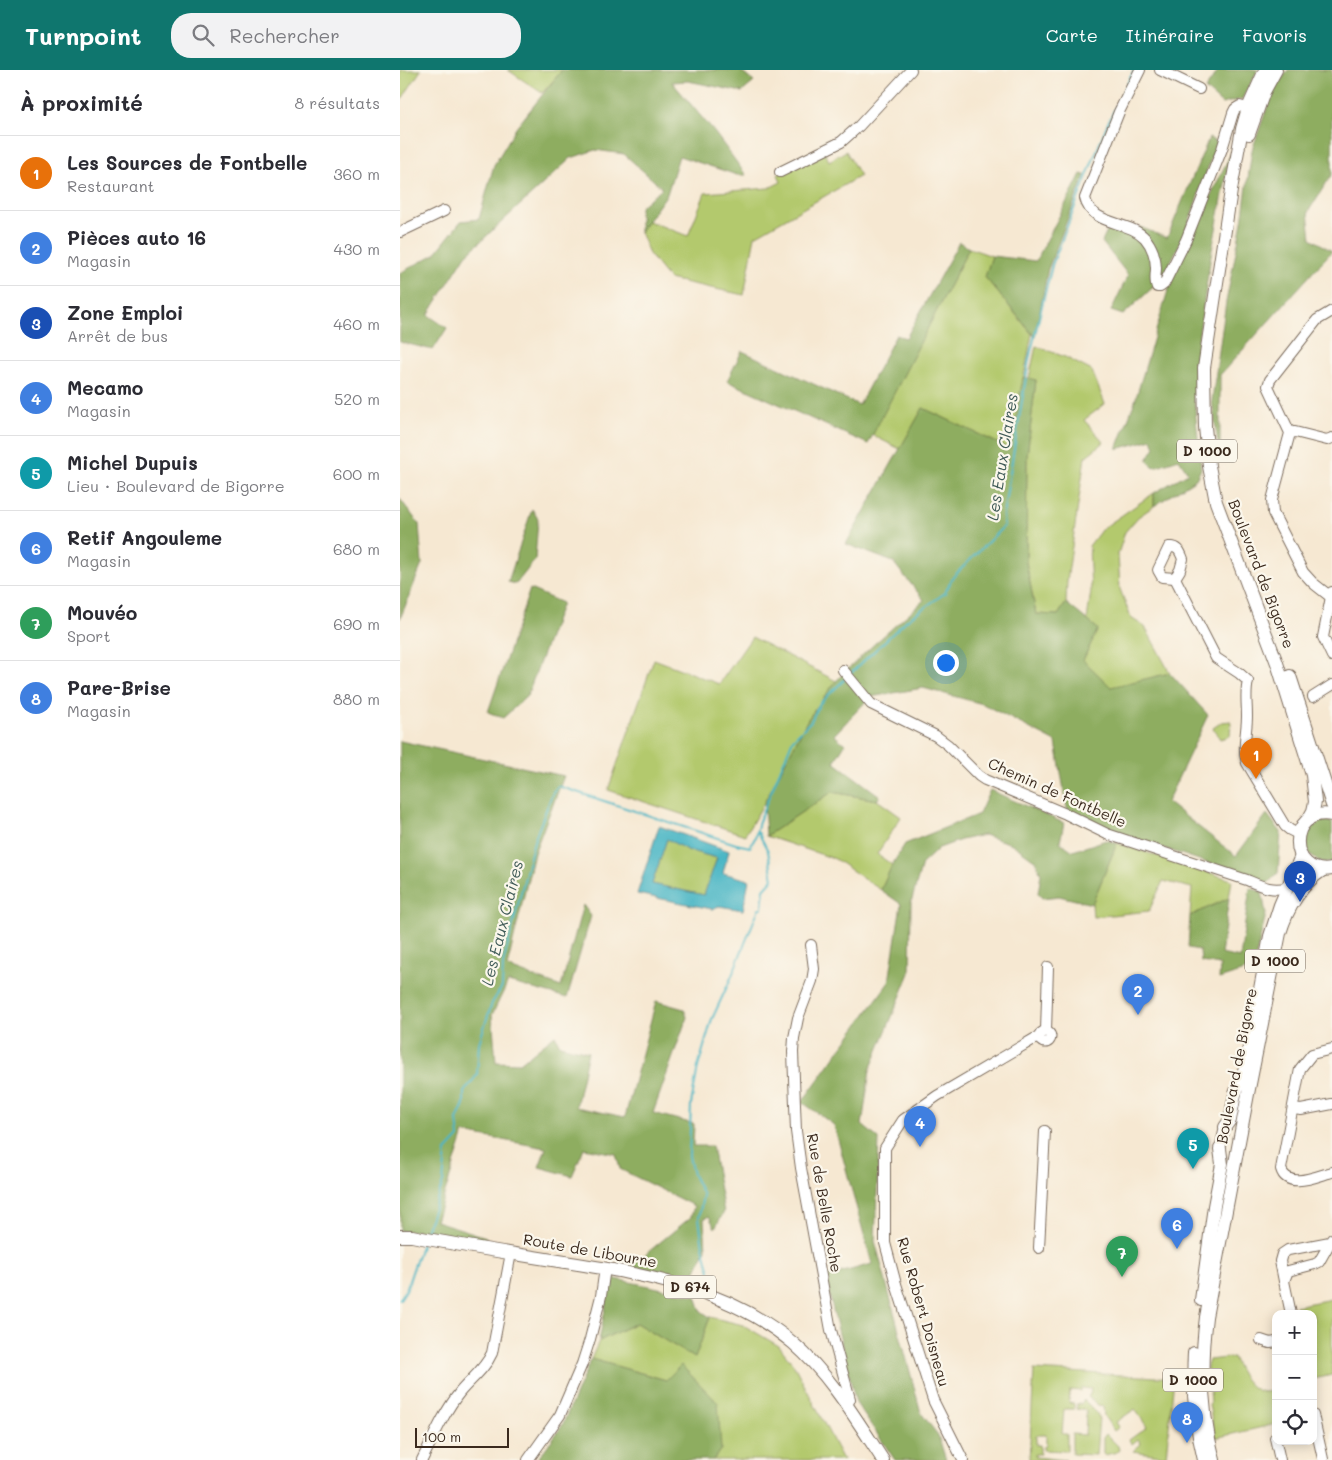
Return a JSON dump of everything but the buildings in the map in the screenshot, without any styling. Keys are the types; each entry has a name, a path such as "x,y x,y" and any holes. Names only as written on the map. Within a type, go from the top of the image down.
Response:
{"main road":[{"name":"Boulevard de Bigorre","path":"1265,70 1248,108 1242,129 1232,184 1207,341 1203,389 1205,427 1209,466 1216,502 1277,663 1312,776 1315,802 1308,820"},
{"name":"Boulevard de Bigorre","path":"1276,70 1264,92 1250,129 1236,189 1208,368 1207,392 1219,496 1227,521 1298,696 1332,804"},
{"path":"1327,869 1310,865 1301,856 1298,849 1298,834 1308,820 1322,814 1332,815"},
{"name":"D 1000","path":"1245,1068 1266,953 1280,905 1301,856"},
{"name":"Boulevard de Bigorre","path":"1214,1460 1207,1428 1202,1381 1203,1348 1208,1307 1248,1094 1280,933 1295,900 1309,881 1327,869"},
{"name":"Boulevard de Bigorre","path":"1204,1460 1196,1421 1193,1382 1195,1339 1245,1068"},
{"path":"1225,1127 1230,1120 1235,1094 1245,1068"},
{"path":"1201,1300 1222,1164 1220,1149"},
{"name":"Route de Libourne","path":"400,1236 651,1277 701,1291 729,1302 755,1316 793,1343 804,1354 847,1405 883,1460"}],"street":[{"path":"780,172 841,142 859,126 911,70"},
{"path":"1140,70 1119,112 1085,198 1089,208 1097,215 1136,232 1145,238 1156,265 1155,284 1157,287 1164,284 1186,240 1222,149 1233,112 1240,106 1248,108"},
{"path":"1160,70 1199,89"},
{"path":"400,232 444,211"},
{"path":"1332,311 1317,320 1270,380 1268,386 1271,396 1290,433 1272,500 1272,513 1303,572 1313,583 1331,595 1323,637 1332,656"},
{"path":"1290,433 1295,432 1327,440 1332,438"},
{"path":"1175,578 1216,658 1239,672 1248,681 1245,693 1247,716 1244,749 1247,763 1285,826 1298,834"},
{"name":"Chemin de Fontbelle","path":"846,674 871,704 936,736 985,780 1066,814 1107,834 1221,871 1266,888 1279,889 1288,886"},
{"path":"1313,697 1332,685"},
{"path":"1266,888 1278,900 1280,905"},
{"name":"Rue de Belle Roche","path":"811,945 813,975 798,1018 794,1038 796,1131 831,1330 848,1388 850,1399 847,1405"},
{"name":"Rue Robert Doisneau","path":"963,1460 933,1400 885,1243 885,1148 903,1120 938,1096 1042,1035 1048,967"},
{"path":"1332,1049 1317,1051 1304,1063 1299,1076 1281,1164 1282,1174 1292,1180 1332,1172"},
{"path":"1292,1109 1308,1109 1332,1104"},
{"path":"1220,1149 1225,1127"},
{"path":"1039,1248 1045,1131"},
{"path":"1284,1281 1288,1271 1319,1262 1331,1240"},
{"path":"1290,1310 1280,1261 1282,1254 1288,1250 1331,1240"},
{"path":"422,1460 456,1397 488,1362 492,1353 511,1253"},
{"path":"528,1460 560,1415 582,1364 601,1296 605,1268"},
{"path":"1261,1340 1272,1343"},
{"path":"1317,1430 1325,1459"},
{"path":"1277,1445 1280,1460"}],"green space":[{"path":"400,70 421,70 400,102"},
{"path":"508,70 562,70 562,71 542,93"},
{"path":"562,70 739,70 754,82 742,92 688,81 672,82 715,133 746,175 737,175 679,156 667,194 640,232 640,207 662,188 624,154 595,150 571,158 466,255 428,315 447,328 433,350 400,342 400,273 435,254 461,221 479,219 494,165 516,128"},
{"path":"1219,70 1258,70 1242,99 1222,104 1205,89"},
{"path":"1288,70 1332,70 1332,174 1308,212 1311,238 1332,251 1220,375 1220,460 1212,400 1226,302 1242,222 1252,150 1273,91"},
{"path":"1209,138 1217,142 1184,236 1161,280 1123,315 1111,311 1128,275 1102,242 1110,225 1134,233 1140,227 1167,238"},
{"path":"846,151 860,176 755,236 744,295 669,279 649,254 640,232 648,221 688,236 705,193 769,188 781,182 778,174 825,153 829,161"},
{"path":"1231,153 1211,255 1197,347 1194,398 1201,469 1196,479 1154,506 1154,493 1188,473 1179,459 1154,467 1147,460 1155,447 1152,439 1117,449 1135,401 1172,277"},
{"path":"1081,174 1085,175 1048,269 1035,337 985,277 992,256 1036,261"},
{"path":"959,242 969,248 868,444 727,381 742,351 859,405 896,335 906,338"},
{"path":"969,248 992,256 985,277 1032,334 1010,449 923,408 900,449 872,435"},
{"path":"1036,346 1065,357 1092,371 1105,404 1084,420 1104,442 1085,457 1067,581 1066,603 1058,615 1036,614 1026,562 1027,456 1036,380 1029,378"},
{"path":"1023,377 1036,380 1027,456 1026,562 1036,614 1058,615 1066,603 1098,629 1083,660 1111,687 1170,673 1208,715 1167,802 1236,856 1267,814 1281,832 1278,873 1268,883 1118,833 1067,809 1056,742 983,704 923,688 870,697 834,735 845,744 834,762 880,796 877,800 832,792 766,836 764,803 808,719 836,681 924,600 893,562 846,544 923,408 1010,449"},
{"path":"1154,493 1154,506 1138,517 1125,532 1118,554 1120,589 1131,618 1145,627 1170,673 1111,688 1083,660 1098,629 1087,620 1091,591 1089,546 1102,529"},
{"path":"400,499 419,524 422,564 400,619"},
{"path":"532,509 538,519 535,560 516,584 508,582"},
{"path":"530,589 562,603 527,696 503,718 488,712"},
{"path":"752,637 836,681 808,719 745,835 608,790 654,659 719,684"},
{"path":"1231,721 1230,736 1220,739 1213,728 1222,722"},
{"path":"400,741 564,776 534,853 507,967 561,987 583,905 591,916 567,998 508,982 492,1015 496,1062 520,1063 555,1035 560,1045 588,1052 576,1107 625,1117 656,1001 684,1009 687,1017 653,1113 694,1124 693,1146 712,1146 724,1212 715,1228 709,1216 704,1219 706,1249 692,1279 631,1266 691,1217 694,1206 620,1169 616,1154 584,1148 572,1176 539,1167 546,1148 464,1133 436,1221 486,1237 485,1242 434,1231 400,1231"},
{"path":"990,790 1064,823 1060,842 1073,851 1106,840 1117,843 1092,904 1059,896 1042,898 1038,893 1041,874 1036,861 1012,844 984,835 961,840 939,848 922,864 911,903 910,973 870,1070 862,1125 879,1139 875,1241 921,1413 938,1435 946,1460 895,1460 856,1403 825,1277 872,1264 834,1125 802,1102 889,982 901,904 881,890 892,865 905,844 979,814"},
{"path":"832,792 877,800 901,817 877,854 892,865 881,890 835,859 766,836"},
{"path":"1325,821 1332,822 1332,862 1322,862 1314,859 1306,846 1306,838 1309,831 1315,825"},
{"path":"667,839 687,850 717,858 704,895 652,884"},
{"path":"1117,843 1232,880 1229,898 1190,916 1192,888 1163,881 1149,911 1093,917 1092,904"},
{"path":"1250,888 1262,892 1266,914 1253,968 1219,979 1220,965 1201,962 1200,950 1188,948 1190,916 1229,898 1221,954 1240,958"},
{"path":"611,1278 696,1296 701,1311 710,1317 695,1358 636,1323 599,1341"},
{"path":"1332,1299 1332,1375 1317,1378 1317,1310 1296,1310 1295,1306"},
{"path":"710,1317 743,1325 779,1346 794,1365 843,1460 713,1460 721,1449 681,1365 666,1380 591,1359 599,1341 636,1323 695,1358"},
{"path":"1233,1357 1249,1384 1261,1391 1272,1390 1272,1425 1215,1438 1209,1404 1211,1402 1209,1379 1207,1378 1209,1360"},
{"path":"591,1359 666,1380 681,1365 718,1403 721,1449 713,1460 537,1460 562,1426"},
{"path":"1034,1370 1174,1378 1166,1456 1133,1451 1141,1444 1138,1439 1132,1444 1129,1440 1147,1427 1135,1409 1116,1422 1119,1427 1114,1431 1104,1416 1103,1406 1098,1405 1088,1397 1091,1389 1082,1388 1081,1391 1070,1390 1069,1403 1074,1404 1074,1409 1064,1409 1062,1434 1067,1434 1067,1451 1043,1450 1046,1445 1046,1435 1036,1435 1036,1445 1040,1445 1040,1454 1035,1454 1035,1457 1066,1460 1029,1460"},
{"path":"1084,1400 1099,1417 1096,1455 1072,1454 1072,1434 1085,1435 1086,1410 1077,1409 1077,1404 1081,1404"},
{"path":"1106,1434 1118,1446 1119,1450 1117,1452 1105,1455 1103,1453 1103,1438"}],"water":[{"path":"659,826 729,851 723,873 749,880 743,910 719,906 712,909 637,894","holes":["667,839 687,850 717,858 704,895 652,884"]}],"waterway":[{"name":"Les Eaux Claires","path":"850,674 908,619 945,593 953,577 1004,526 1003,515 1029,359 1052,265 1106,127 1134,70"},
{"name":"Les Eaux Claires","path":"425,1234 443,1182 446,1151 459,1137 457,1120 464,1104 464,1092 477,1075 479,1043 492,1003 502,987 503,964 534,841 553,792 558,786 750,847 793,739 811,721 820,703 845,679"},
{"name":"Les Eaux Claires","path":"714,1286 703,1247 699,1218 703,1195 693,1175 689,1156 691,1104 698,1067 712,1019 731,978 759,908 762,908 764,889 773,879 768,851 758,832"},
{"name":"Les Eaux Claires","path":"400,1299 406,1290 422,1243"}],"place":[{"name":"Les Sources de Fontbelle","path":"1256,779"},
{"name":"Zone Emploi","path":"1300,902"},
{"name":"Pièces auto 16","path":"1138,1015"},
{"name":"Mecamo","path":"920,1147"},
{"name":"Michel Dupuis","path":"1193,1169"},
{"name":"Retif Angouleme","path":"1177,1249"},
{"name":"Mouvéo","path":"1122,1277"},
{"name":"Pare-Brise","path":"1187,1443"}]}
